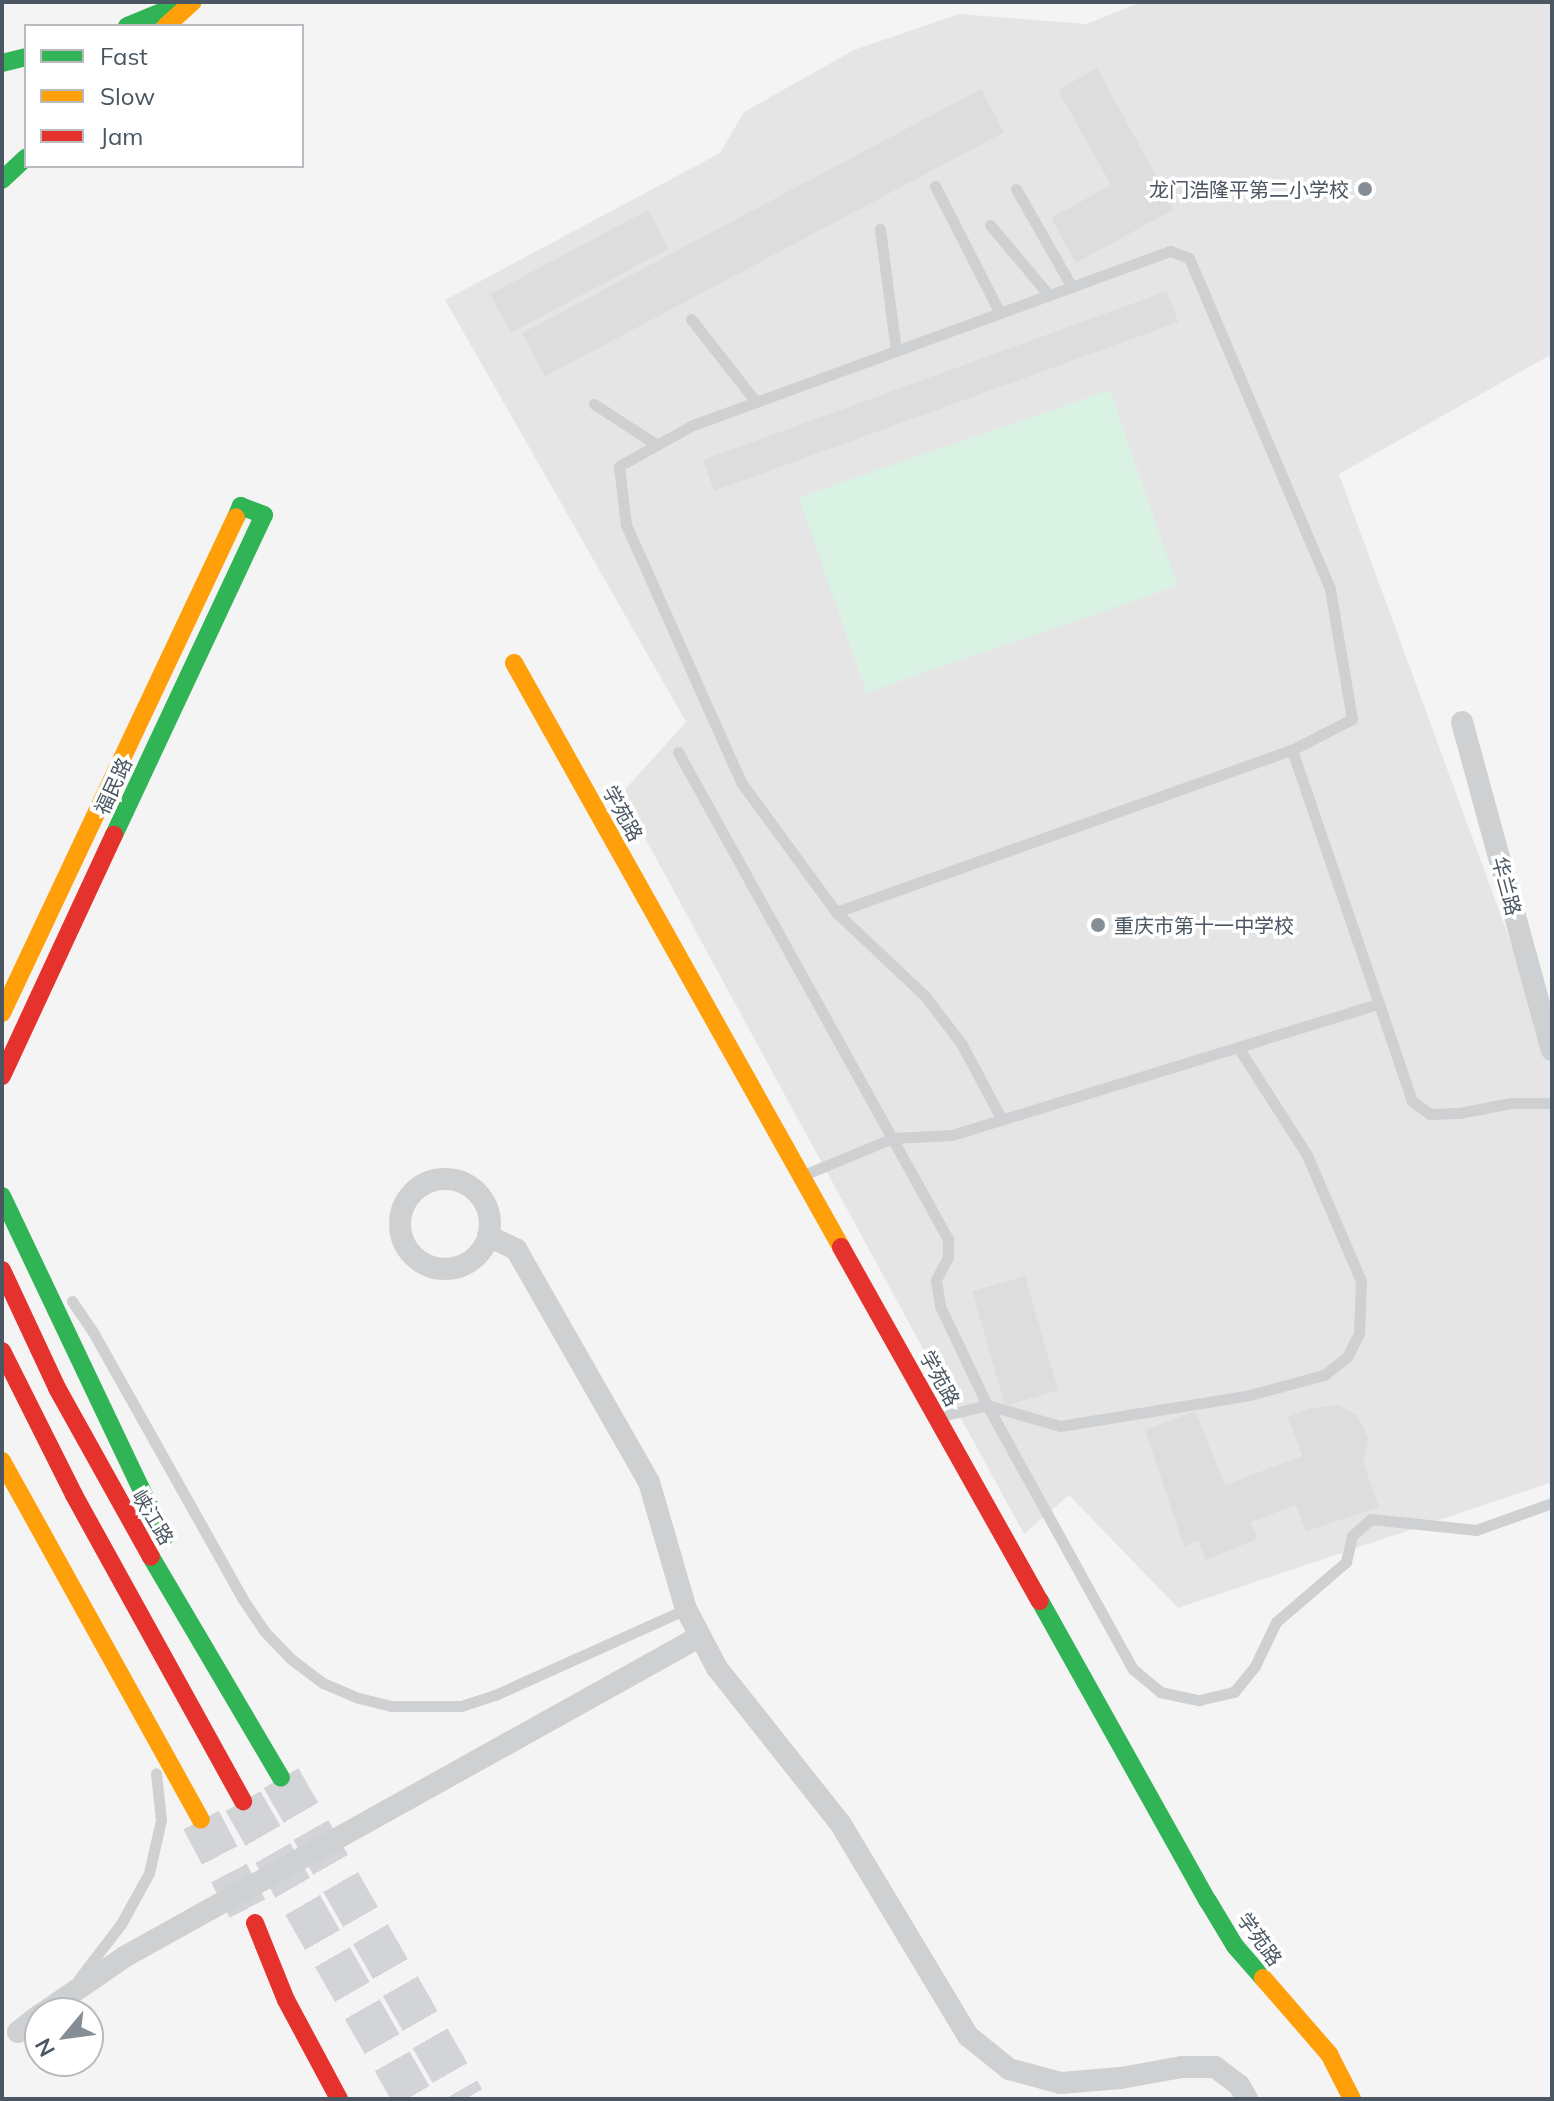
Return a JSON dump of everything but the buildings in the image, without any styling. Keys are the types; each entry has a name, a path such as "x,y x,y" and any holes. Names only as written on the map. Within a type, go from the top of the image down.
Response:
{"main road":[{"path":"132,24 186,2"},
{"path":"168,24 193,2"},
{"path":"2,63 24,58"},
{"path":"2,180 24,160"},
{"name":"福民路","path":"2,1013 241,506 264,515 5,1070"},
{"name":"学苑路","path":"514,663 1235,1946 1329,2054 1352,2099"},
{"path":"6,1204 134,1469 237,1702"},
{"name":"峡江路","path":"2,1270 57,1388 105,1479 281,1778"},
{"path":"2,1351 74,1495 243,1801"},
{"path":"2,1461 201,1820"},
{"path":"41,1474 170,1670"},
{"path":"255,1923 286,2000 339,2099"}],"street":[{"name":"华兰路","path":"1462,722 1552,1050"},
{"path":"459,1182 469,1186 484,1203 489,1213 488,1236 477,1256 468,1263 456,1268 433,1267 422,1263 406,1246 400,1222 402,1210 415,1190 426,1184 459,1182"},
{"path":"488,1236 516,1249 649,1482 686,1609 699,1637 726,1681 840,1823 968,2036 1009,2069 1061,2083 1121,2078 1182,2067 1215,2067 1239,2085 1247,2099"},
{"path":"63,1997 126,1956 699,1637"},
{"path":"18,2032 24,2028"}],"lane":[{"path":"935,186 1000,313"},
{"path":"1016,189 1072,287"},
{"path":"990,225 1049,295"},
{"path":"880,229 896,351"},
{"path":"836,912 1292,750 1352,719 1330,589 1189,258 1170,251 1049,295 693,425 619,466 626,525 741,782 836,912 925,996 961,1043 1002,1120"},
{"path":"691,319 756,402"},
{"path":"594,404 657,445"},
{"path":"1292,750 1412,1101 1430,1114 1459,1113 1511,1103 1552,1103"},
{"path":"678,752 948,1239 948,1257 936,1280 940,1306 987,1405 1133,1669 1160,1692 1199,1700 1234,1692 1255,1666 1276,1622 1346,1562 1352,1536 1371,1519 1476,1530 1552,1503"},
{"path":"801,1176 893,1138 952,1135 1379,1004"},
{"path":"937,1417 987,1405 1060,1426 1246,1396 1324,1375 1347,1357 1359,1333 1361,1281 1307,1155 1238,1047"},
{"path":"6,1204 93,1332 242,1598 265,1632 291,1659 323,1683 359,1698 392,1706 461,1706 495,1695 686,1609"},
{"path":"66,1995 138,1897 149,1873 161,1820 156,1772 117,1668"}],"shaded area":[{"name":"重庆市第十一中学校","path":"1142,2 1552,2 1552,354 1339,474 1552,1055 1552,1482 1178,1608 1069,1495 1024,1534 621,794 686,722 445,300 720,153 744,112 854,50 959,14 1086,24"}],"green space":[{"path":"1110,390 1177,586 866,693 799,497"}],"tunnel":[{"path":"281,1778 465,2099"},
{"path":"243,1801 414,2099"},
{"path":"201,1820 255,1923"}],"traffic: fast":[{"path":"132,24 186,2"},
{"path":"2,63 24,58"},
{"path":"2,180 24,160"},
{"path":"114,835 264,515 241,506 236,517"},
{"path":"2,1196 164,1537"},
{"path":"151,1557 281,1778"},
{"path":"1040,1601 1208,1901 1235,1946 1263,1978"}],"traffic: slow":[{"path":"168,24 193,2"},
{"path":"2,1013 236,517"},
{"path":"514,663 841,1247"},
{"path":"2,1461 201,1820"},
{"path":"1263,1978 1329,2054 1352,2099"}],"traffic: jam":[{"path":"2,1076 114,835"},
{"path":"841,1247 1040,1601"},
{"path":"2,1270 57,1388 151,1557"},
{"path":"2,1351 74,1495 243,1801"},
{"path":"255,1923 286,2000 339,2099"}],"place":[{"name":"龙门浩隆平第二小学校","path":"1365,189"},
{"name":"重庆市第十一中学校","path":"1098,925"}]}
